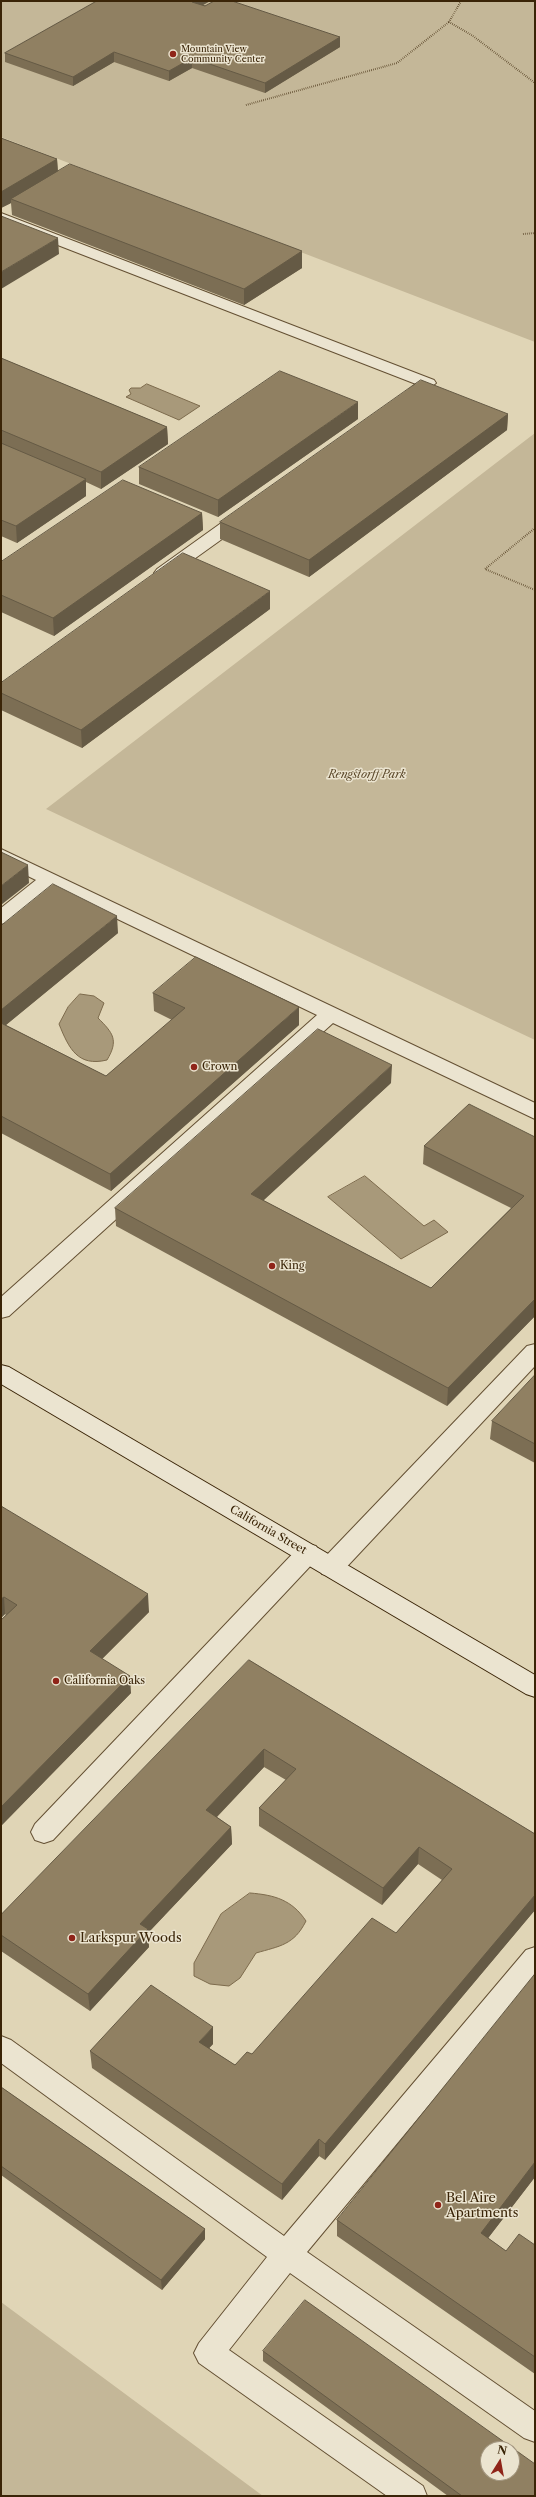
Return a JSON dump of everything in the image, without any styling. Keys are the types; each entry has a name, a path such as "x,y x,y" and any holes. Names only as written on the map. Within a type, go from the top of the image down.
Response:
{"main road":[{"path":"1,218 428,383 399,404"},
{"path":"151,582 256,506"},
{"path":"1,856 535,1112"},
{"path":"1,918 49,879"},
{"path":"1,1310 330,1015"},
{"path":"331,1567 535,1352"},
{"name":"California Street","path":"1,1373 535,1687"},
{"path":"44,1832 308,1553"},
{"path":"412,2496 209,2353 287,2254 535,1958"},
{"path":"1,2048 287,2254 535,2428"}],"path":[{"path":"246,106 397,63 449,22 461,1"},
{"path":"449,22 473,36 535,83"},
{"path":"523,234 535,233"},
{"path":"535,528 485,569 535,590"}],"green space":[{"path":"1,1 535,1 535,342 1,137"},
{"name":"Rengstorff Park","path":"535,433 535,1040 46,809"},
{"path":"1,2302 263,2496 1,2496"}],"shaded area":[{"path":"147,384 200,406 179,420 126,397 131,394 129,390 131,388 140,388"},
{"path":"80,994 94,996 104,1003 98,1018 113,1037 113,1047 107,1060 89,1061 76,1054 67,1041 59,1024 68,1007"},
{"path":"365,1176 424,1226 434,1220 448,1232 401,1259 328,1197"},
{"path":"250,1893 275,1897 289,1903 306,1921 291,1940 279,1946 256,1953 240,1978 229,1986 210,1984 194,1976 194,1963 221,1914"}],"building":[{"name":"Mountain View Community Center","path":"97,1 193,1 192,2 205,6 214,1 232,1 340,37 265,83 192,58 169,71 114,52 73,77 5,53"},
{"path":"1,138 57,159 1,192"},
{"path":"70,164 302,251 244,289 11,199"},
{"path":"1,216 58,238 1,272"},
{"path":"1,358 167,427 101,472 1,430"},
{"path":"280,371 358,402 218,500 139,467"},
{"path":"421,380 508,414 309,560 220,522"},
{"path":"1,443 86,479 16,526 1,520"},
{"path":"123,480 202,513 53,618 1,595 1,562"},
{"path":"183,553 270,591 81,730 1,693 1,683"},
{"path":"1,852 28,865 1,886"},
{"path":"53,884 117,916 1,1010 1,926"},
{"name":"Crown","path":"196,957 299,1007 110,1174 1,1116 1,1023 106,1076 185,1008 153,993"},
{"name":"King","path":"318,1029 392,1065 251,1194 431,1288 524,1196 424,1146 469,1104 535,1137 535,1299 448,1388 115,1208"},
{"path":"535,1375 535,1444 492,1421"},
{"name":"California Oaks","path":"1,1506 148,1594 90,1651 130,1676 1,1807 1,1620 17,1605 4,1597 1,1599"},
{"name":"Larkspur Woods","path":"249,1660 535,1834 535,1895 325,2144 319,2139 282,2184 90,2051 151,1985 213,2027 199,2042 235,2065 247,2052 252,2054 372,1918 396,1933 452,1869 419,1847 383,1888 259,1808 296,1769 264,1749 206,1810 231,1827 140,1924 148,1929 88,1994 1,1935 1,1915"},
{"name":"Bel Aire Apartments","path":"535,1974 535,2162 481,2233 506,2251 519,2234 535,2245 535,2357 337,2220"},
{"path":"1,2087 205,2229 161,2280 1,2166"},
{"path":"305,2300 503,2441 480,2441 480,2481 520,2481 520,2453 535,2464 535,2496 462,2496 263,2351"}],"place":[{"name":"Mountain View Community Center","path":"173,54"},
{"name":"Crown","path":"194,1067"},
{"name":"King","path":"272,1266"},
{"name":"California Oaks","path":"56,1681"},
{"name":"Larkspur Woods","path":"72,1938"},
{"name":"Bel Aire Apartments","path":"438,2205"}]}
